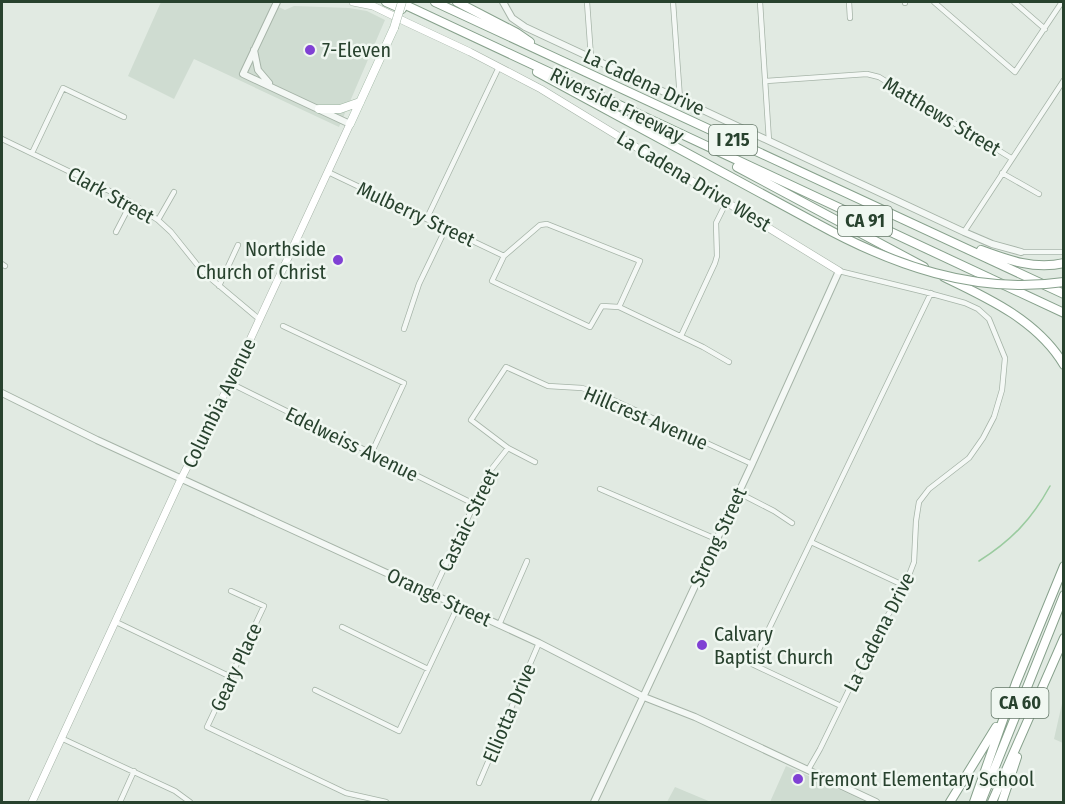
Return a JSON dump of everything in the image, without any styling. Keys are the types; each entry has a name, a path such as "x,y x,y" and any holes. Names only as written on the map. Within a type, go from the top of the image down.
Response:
{"highway":[{"path":"386,2 411,13 427,15"},
{"name":"Riverside Freeway","path":"400,2 1064,313"},
{"name":"Riverside Freeway","path":"435,2 1064,294"},
{"path":"457,2 517,33 545,53"},
{"name":"I 215","path":"468,33 634,126 852,243 883,257 933,274 983,283 1018,285 1064,282"},
{"path":"666,128 990,301 1030,326 1045,340 1064,365"},
{"name":"I 215","path":"922,227 1025,264 1064,263"},
{"path":"950,802 998,724 1064,564"},
{"name":"CA 60","path":"981,802 1064,596"},
{"name":"CA 60","path":"993,802 1064,638"},
{"path":"1053,662 1064,644"},
{"path":"974,802 1016,683"},
{"path":"1002,802 1036,702"}],"main road":[{"name":"La Cadena Drive West","path":"353,2 373,6 499,67 580,112 839,271"},
{"name":"Columbia Avenue","path":"32,802 181,479 230,383 328,172 394,28 400,2"},
{"path":"319,109 340,109 360,102"}],"street":[{"path":"277,2 243,74 350,124"},
{"path":"587,2 591,57"},
{"path":"673,2 680,99"},
{"path":"760,2 769,141"},
{"path":"849,2 850,18"},
{"path":"934,2 1015,72 1062,2"},
{"path":"1014,2 1045,29"},
{"name":"La Cadena Drive","path":"503,3 517,22 964,232 992,244 1021,252"},
{"path":"254,50 258,69 274,88"},
{"path":"427,218 499,67"},
{"name":"Matthews Street","path":"766,81 867,74 879,77 1011,158"},
{"path":"964,232 1064,80"},
{"path":"32,153 63,88 124,117"},
{"name":"Clark Street","path":"2,142 32,153 131,203 158,220 171,232 203,272 259,319"},
{"name":"Mulberry Street","path":"328,172 504,256"},
{"name":"Matthews Street","path":"1002,173 1039,194"},
{"path":"158,220 174,192"},
{"path":"681,336 715,263 717,256 716,223 727,201"},
{"path":"116,232 131,203"},
{"path":"619,307 640,261 547,224 540,225 504,256 492,281 590,327 602,306 619,307 729,362"},
{"path":"404,329 419,284 446,228"},
{"path":"219,286 238,245"},
{"path":"1021,252 1064,252"},
{"name":"La Cadena Drive","path":"808,770 874,636 905,586 914,562 919,502 929,489 969,458 994,417 1002,390 1005,358 989,319 978,309 931,293 839,271"},
{"name":"Strong Street","path":"594,802 739,493 839,271"},
{"path":"841,706 752,664 931,293"},
{"path":"283,326 405,383 371,454"},
{"name":"Hillcrest Avenue","path":"508,448 471,420 506,367 548,386 582,388 598,393 752,464"},
{"name":"Edelweiss Avenue","path":"230,383 474,504"},
{"name":"Orange Street","path":"2,393 181,479 538,643 644,697 695,717 876,802"},
{"path":"508,448 535,462"},
{"name":"Castaic Street","path":"432,594 490,471 508,448"},
{"path":"600,489 716,539"},
{"path":"739,493 774,511 792,524"},
{"path":"811,542 905,586"},
{"path":"499,625 527,561"},
{"name":"Geary Place","path":"231,591 264,606 207,727 346,793 386,802"},
{"path":"315,690 399,731 458,606"},
{"path":"116,622 231,677"},
{"path":"342,627 428,669"},
{"name":"Elliotta Drive","path":"479,783 538,643"},
{"path":"63,739 175,791 190,802"},
{"path":"120,802 134,771"}],"shaded area":[{"path":"161,2 268,2 285,10 294,6 349,8 367,11 385,20 339,127 194,59 174,99 128,76"},
{"path":"1063,699 1064,743 1054,739"},
{"name":"Fremont Elementary School","path":"786,766 847,793 866,802 770,802"},
{"path":"675,787 711,802 667,802"}],"waterway":[{"path":"979,561 1020,528 1036,509 1050,486"}],"place":[{"name":"7-Eleven","path":"310,50"},
{"name":"Northside Church of Christ","path":"338,260"},
{"name":"Calvary Baptist Church","path":"702,645"},
{"name":"Fremont Elementary School","path":"798,779"}]}
